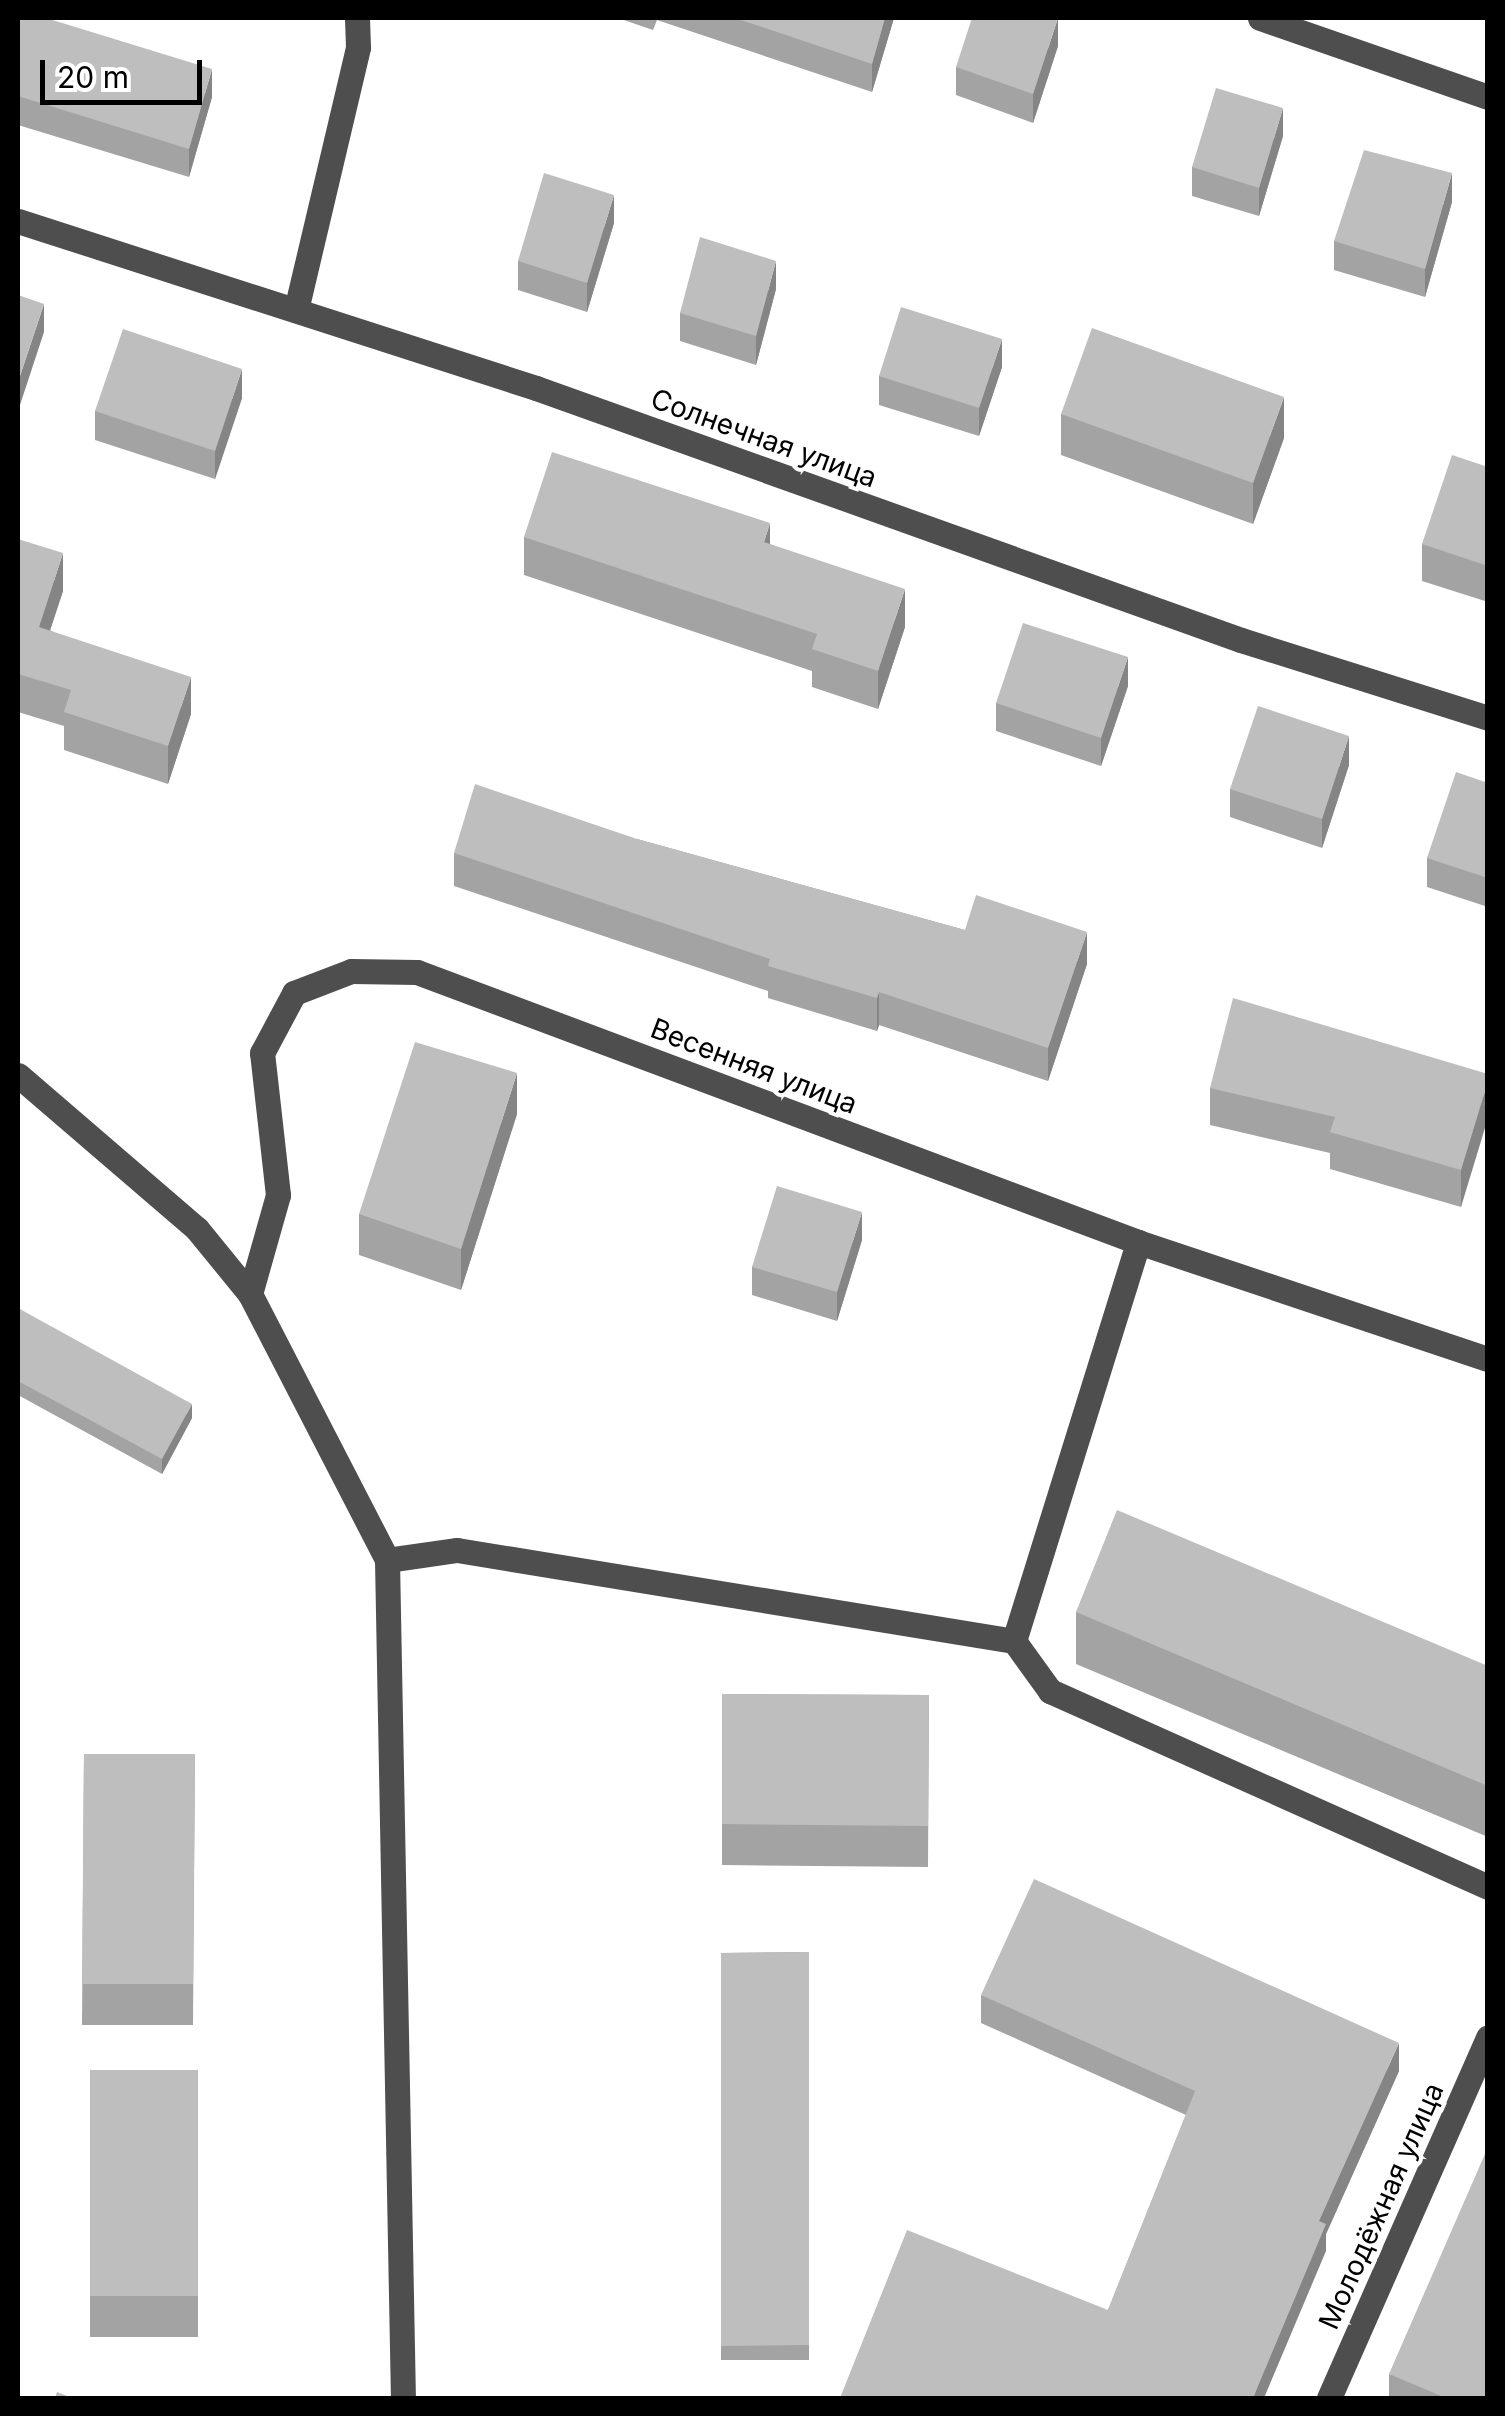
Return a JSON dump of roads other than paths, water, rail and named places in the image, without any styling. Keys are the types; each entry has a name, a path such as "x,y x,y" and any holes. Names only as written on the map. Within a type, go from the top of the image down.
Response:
{"street":[{"path":"296,310 358,47 357,18"},
{"path":"1260,18 1488,96"},
{"name":"Солнечная улица","path":"18,221 296,310 1241,640 1488,718"},
{"name":"Весенняя улица","path":"250,1294 278,1195 262,1054 294,993 350,971 417,972 1138,1242 1488,1360"},
{"path":"18,1075 197,1229 250,1294 386,1560 402,2398"},
{"path":"1014,1640 1138,1242"},
{"path":"386,1560 458,1550 1014,1640 1050,1691 1488,1887"},
{"name":"Молодёжная улица","path":"1329,2398 1488,2038"}]}
